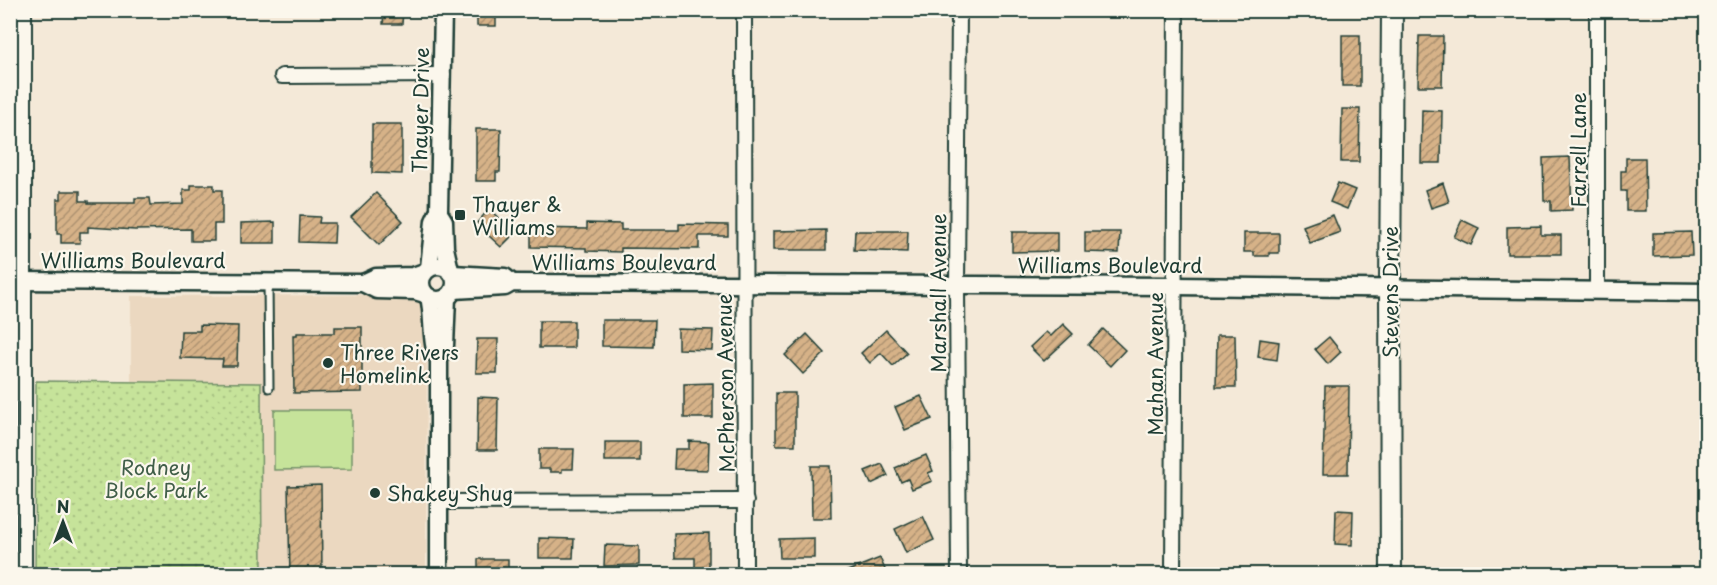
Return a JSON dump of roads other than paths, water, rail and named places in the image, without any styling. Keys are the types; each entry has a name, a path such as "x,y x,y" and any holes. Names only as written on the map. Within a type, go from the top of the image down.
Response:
{"main road":[{"name":"Stevens Drive","path":"1391,574 1392,10"}],"street":[{"path":"24,10 17,281 24,574"},
{"name":"Thayer Drive","path":"427,270 434,221 439,210 443,10"},
{"name":"McPherson Avenue","path":"744,10 745,574"},
{"name":"Marshall Avenue","path":"959,10 957,286 959,574"},
{"name":"Mahan Avenue","path":"1173,574 1176,10"},
{"name":"Farrell Lane","path":"1597,10 1597,290"},
{"path":"282,76 443,75"},
{"name":"Thayer Drive","path":"439,210 444,221 445,248 451,283 445,353 439,360"},
{"path":"440,265 451,283 440,300 427,296 421,283 427,270 440,265"},
{"name":"Williams Boulevard","path":"363,283 375,277 413,276 427,270"},
{"name":"Williams Boulevard","path":"451,283 505,277 512,283 1175,286 1707,292"},
{"name":"Williams Boulevard","path":"17,281 363,283 377,290 415,291 427,296"},
{"name":"Thayer Drive","path":"427,296 432,311 435,352 439,360 439,574"},
{"path":"439,502 690,503 746,501"}],"lane":[{"path":"268,282 268,388"}],"place":[{"name":"Thayer & Williams","path":"460,215"},
{"name":"Three Rivers Homelink","path":"328,363"},
{"name":"Shakey Shug","path":"375,493"}],"park label":[{"name":"Rodney Block Park","path":"156,478"}]}
